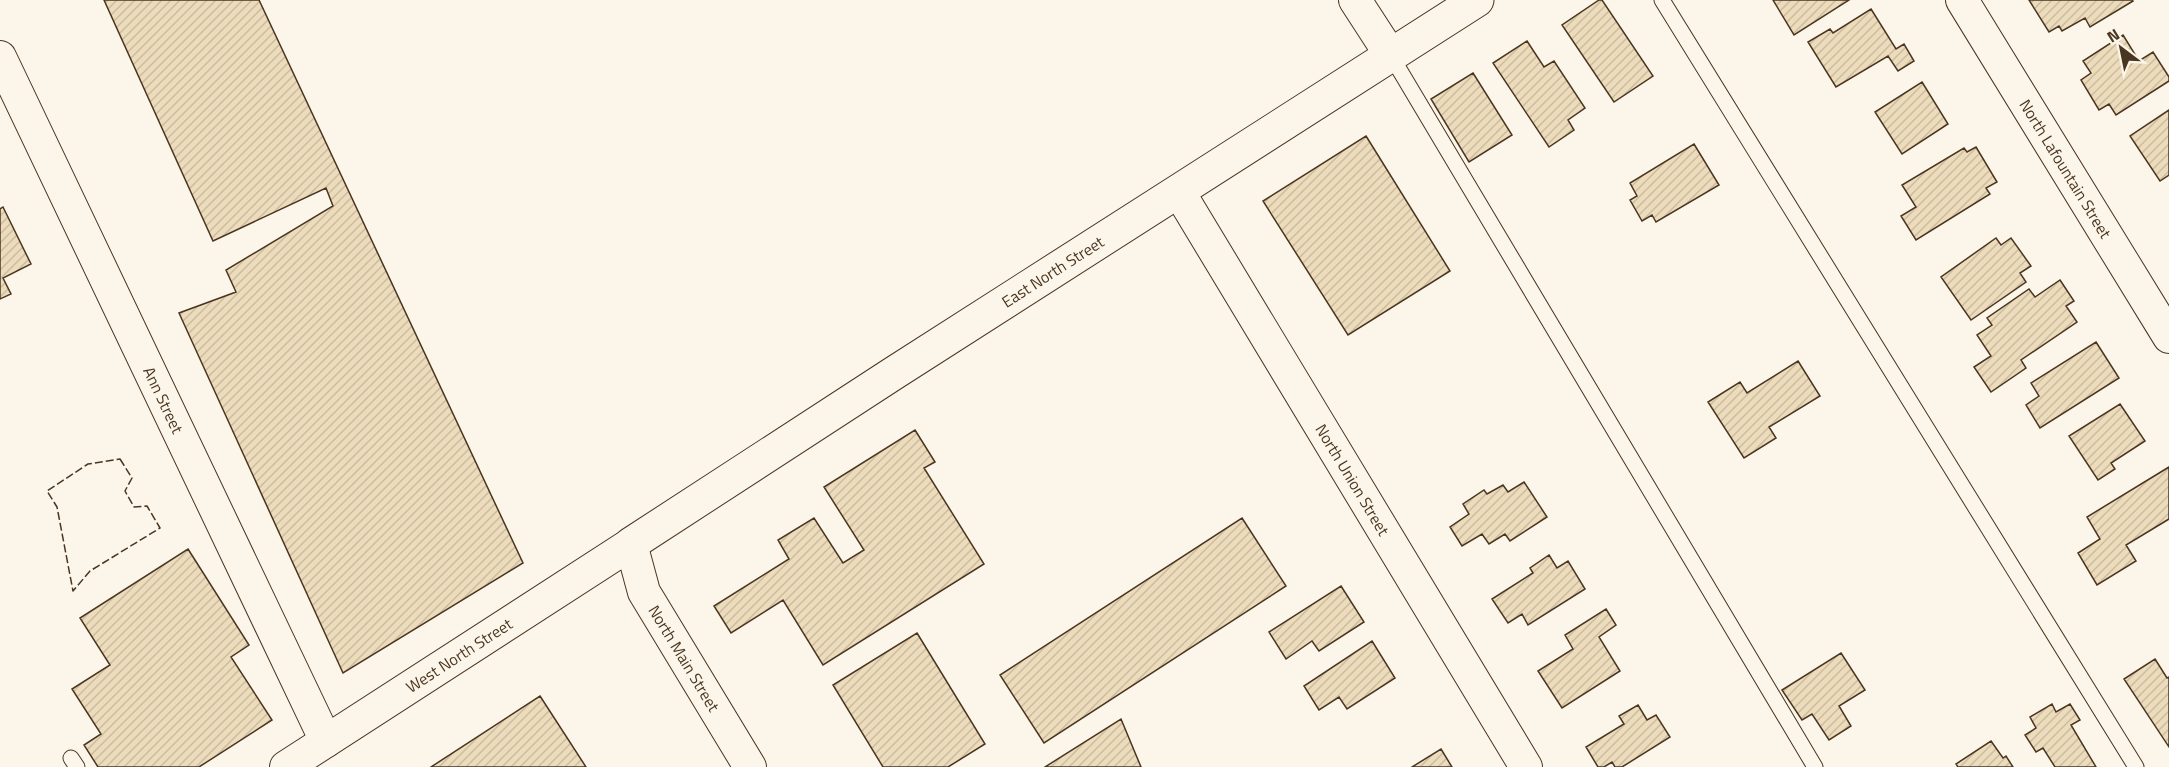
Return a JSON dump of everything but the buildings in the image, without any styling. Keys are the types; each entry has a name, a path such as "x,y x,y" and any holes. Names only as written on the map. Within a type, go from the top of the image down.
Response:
{"street":[{"path":"1355,0 1390,54"},
{"name":"East North Street","path":"631,543 894,372 1477,0"},
{"name":"North Lafountain Street","path":"1971,3 2169,337"},
{"name":"Ann Street","path":"0,57 326,741"},
{"name":"North Union Street","path":"1179,192 1526,767"},
{"name":"West North Street","path":"286,767 631,543"},
{"name":"North Main Street","path":"631,543 644,592 750,767"}],"lane":[{"path":"1662,0 2136,767"},
{"path":"1390,54 1815,767"}],"fence":[{"path":"120,459 132,478 125,491 134,507 147,506 160,528 90,571 73,591 57,507 47,491 88,464 120,459"}]}
